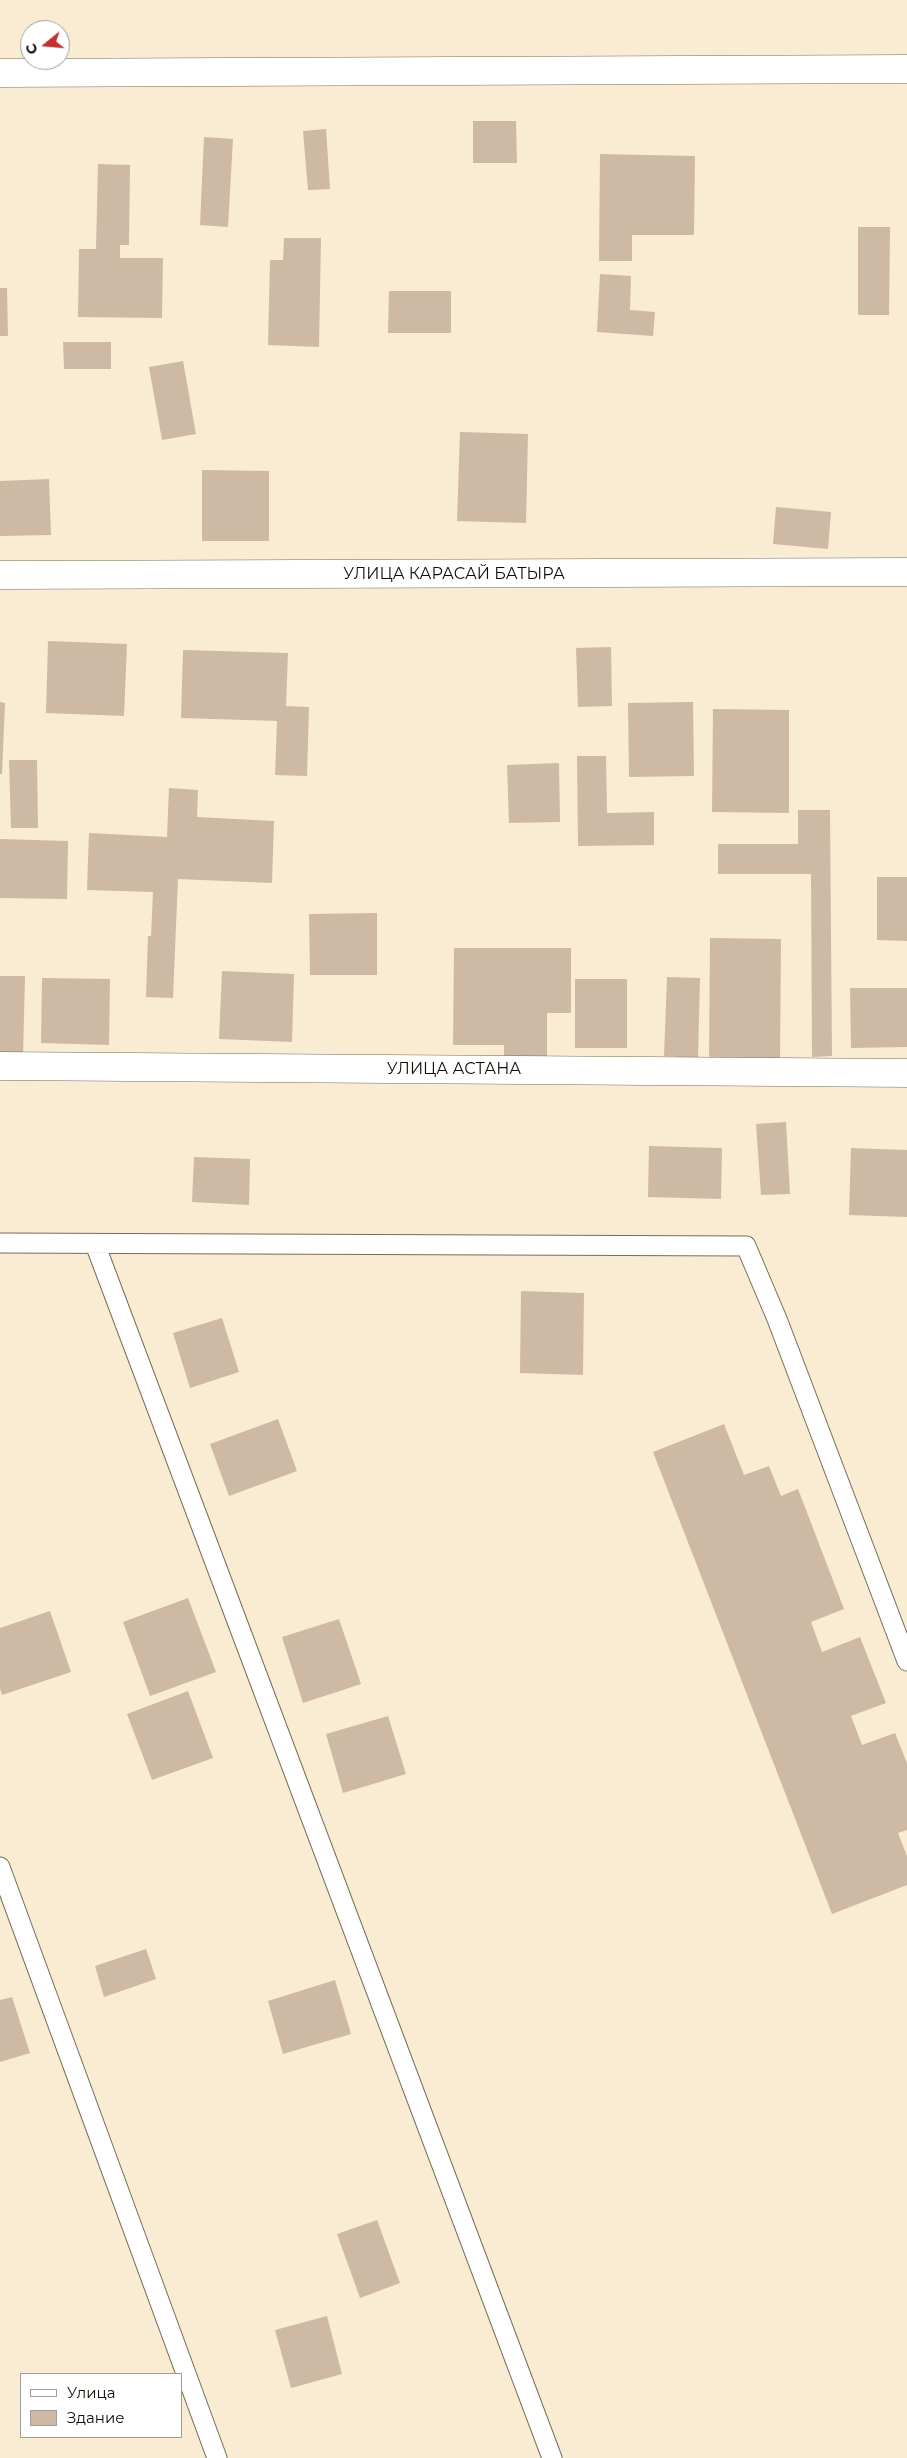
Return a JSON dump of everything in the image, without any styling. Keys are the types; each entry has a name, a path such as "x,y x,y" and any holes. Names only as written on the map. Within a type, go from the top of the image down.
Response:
{"street":[{"path":"0,73 907,69"},
{"name":"УЛИЦА КАРАСАЙ БАТЫРА","path":"0,575 907,572"},
{"name":"УЛИЦА АСТАНА","path":"0,1066 907,1073"}],"lane":[{"path":"0,1243 746,1246 777,1319 907,1661"},
{"path":"95,1244 552,2458"},
{"path":"0,1867 217,2458"}],"building":[{"path":"473,121 516,121 517,163 473,163"},
{"path":"326,129 330,189 308,190 303,131"},
{"path":"204,137 233,139 228,227 200,225"},
{"path":"600,154 695,156 694,235 632,235 632,261 599,261"},
{"path":"98,164 130,165 129,245 120,245 120,258 163,258 162,318 78,317 79,249 96,249"},
{"path":"858,227 890,227 889,315 858,315"},
{"path":"284,238 321,238 319,347 268,345 270,260 283,260"},
{"path":"600,274 631,276 630,310 655,312 653,336 597,332"},
{"path":"0,288 7,288 8,336 0,336"},
{"path":"389,291 451,291 451,333 388,333"},
{"path":"63,342 111,342 111,369 64,369"},
{"path":"183,361 196,434 162,440 149,367"},
{"path":"460,432 528,434 526,523 457,521"},
{"path":"202,470 269,471 269,541 202,541"},
{"path":"49,479 51,535 0,536 0,481"},
{"path":"776,507 831,512 828,549 773,544"},
{"path":"48,641 127,644 124,716 46,713"},
{"path":"611,647 612,706 578,707 576,648"},
{"path":"183,650 288,653 286,706 309,707 307,776 275,775 277,721 181,718"},
{"path":"0,702 5,703 2,774 0,774"},
{"path":"693,702 694,776 629,777 628,703"},
{"path":"713,709 789,710 789,813 712,812"},
{"path":"577,756 606,756 607,813 654,812 654,845 578,846"},
{"path":"9,760 37,760 38,828 11,828"},
{"path":"559,763 560,822 509,823 507,765"},
{"path":"169,788 198,790 197,817 274,821 272,883 178,879 173,998 146,997 148,936 151,936 153,892 87,890 89,833 167,837"},
{"path":"798,810 830,810 832,1056 812,1057 811,874 718,874 718,844 798,844"},
{"path":"0,839 68,841 67,899 0,898"},
{"path":"877,877 907,877 907,941 877,940"},
{"path":"377,913 377,975 310,975 309,914"},
{"path":"710,938 781,939 780,1062 709,1061"},
{"path":"454,948 571,948 571,1013 547,1013 547,1060 504,1059 504,1045 453,1045"},
{"path":"222,971 294,974 292,1042 219,1039"},
{"path":"0,976 25,976 23,1057 0,1056"},
{"path":"667,977 700,978 698,1058 664,1056"},
{"path":"42,978 110,979 109,1045 41,1043"},
{"path":"575,979 627,979 627,1048 575,1048"},
{"path":"850,988 907,988 907,1047 851,1048"},
{"path":"786,1122 790,1194 761,1195 756,1124"},
{"path":"649,1146 722,1148 721,1199 648,1197"},
{"path":"851,1148 907,1150 907,1217 849,1215"},
{"path":"194,1157 250,1159 249,1205 192,1202"},
{"path":"521,1291 584,1293 583,1375 520,1373"},
{"path":"222,1318 239,1372 190,1388 173,1333"},
{"path":"278,1419 297,1471 229,1496 210,1444"},
{"path":"724,1424 744,1475 769,1466 781,1496 798,1489 844,1609 811,1622 822,1652 860,1637 886,1703 851,1716 862,1745 895,1733 907,1763 907,1830 898,1833 907,1856 907,1885 832,1914 653,1452"},
{"path":"188,1598 216,1672 150,1696 123,1622"},
{"path":"50,1611 71,1672 2,1695 0,1688 0,1628"},
{"path":"339,1619 361,1684 303,1703 282,1637"},
{"path":"188,1691 213,1758 152,1780 127,1714"},
{"path":"388,1716 406,1774 343,1793 326,1734"},
{"path":"146,1949 156,1979 104,1997 95,1966"},
{"path":"335,1980 351,2034 283,2054 268,2001"},
{"path":"12,1997 30,2053 0,2062 0,2000"},
{"path":"377,2220 400,2283 360,2298 337,2234"},
{"path":"327,2316 342,2374 291,2388 275,2330"}]}
